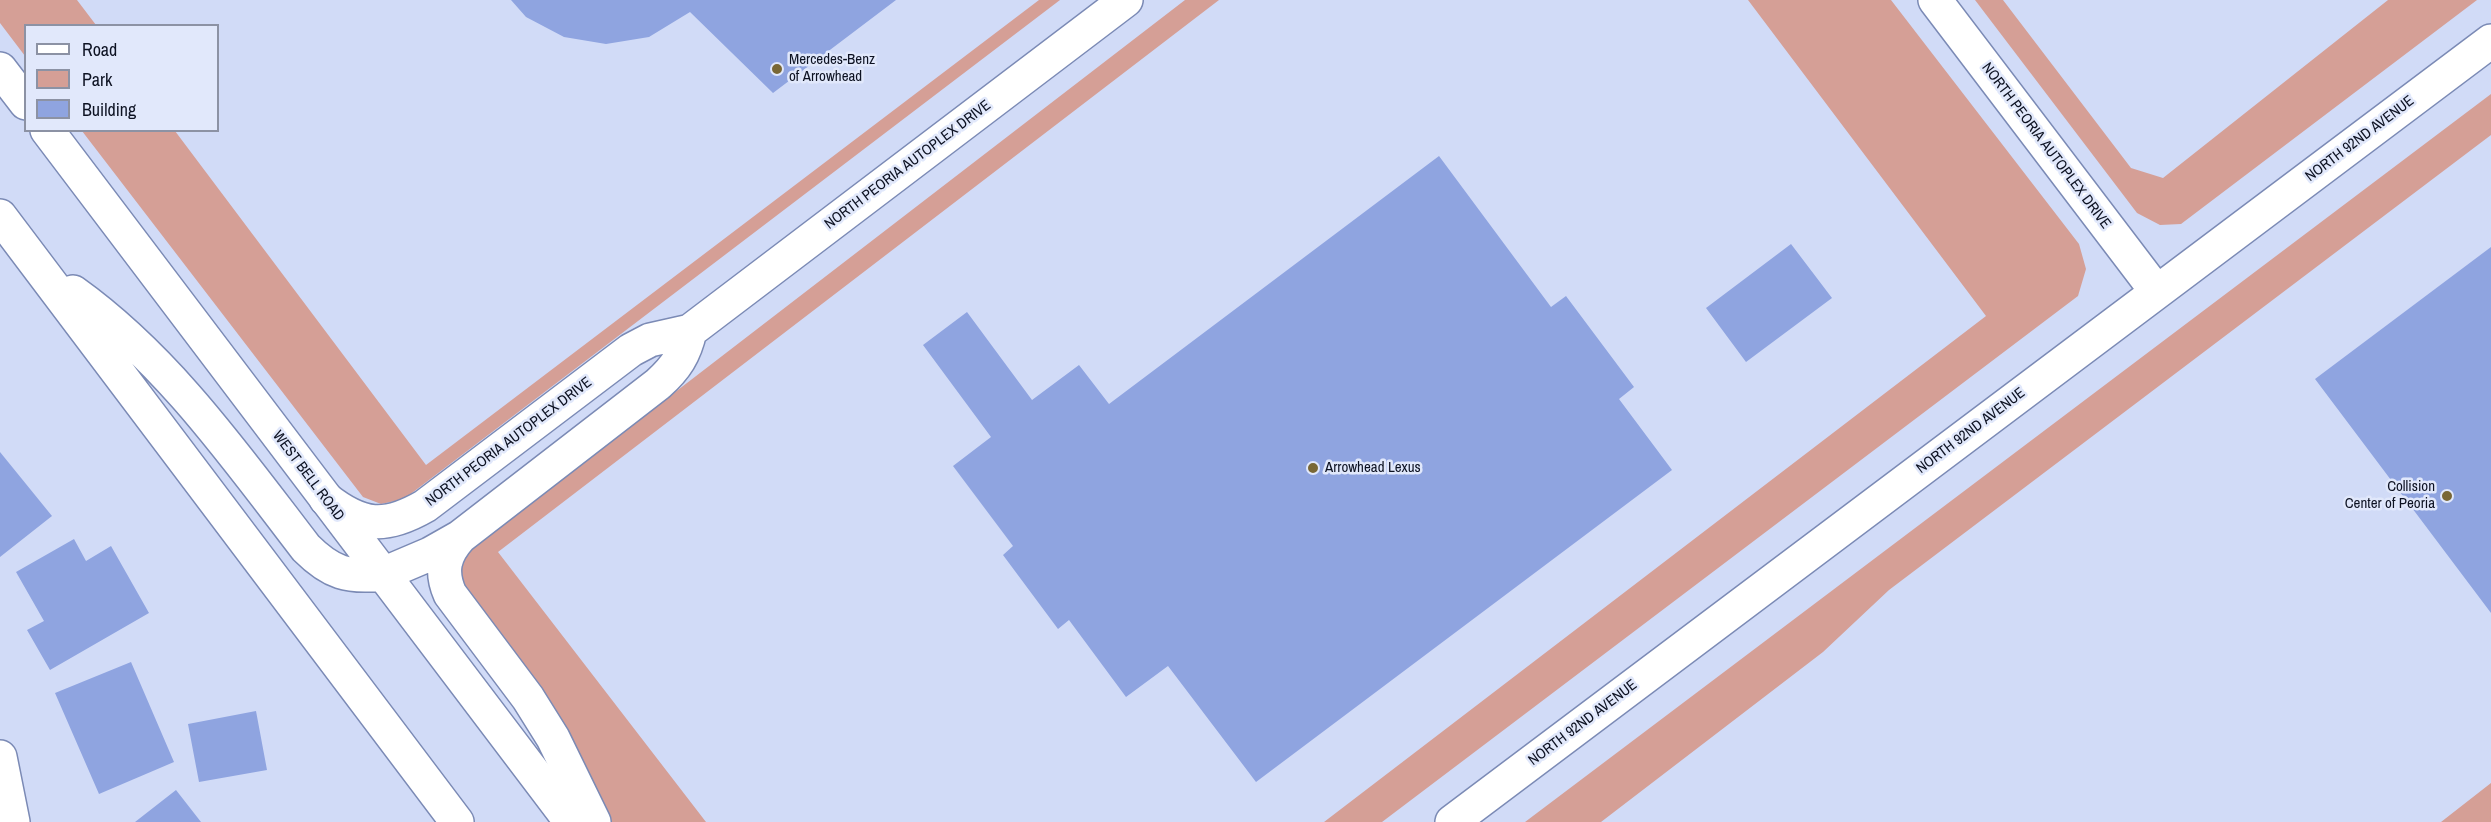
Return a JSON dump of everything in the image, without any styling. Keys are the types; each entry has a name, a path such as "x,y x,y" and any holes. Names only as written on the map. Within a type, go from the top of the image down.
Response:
{"street":[{"name":"NORTH PEORIA AUTOPLEX DRIVE","path":"324,498 355,518 371,522 388,523 425,506 631,350 650,340 690,331 1126,0"},
{"name":"NORTH PEORIA AUTOPLEX DRIVE","path":"1935,0 2157,292"},
{"name":"NORTH 92ND AVENUE","path":"1452,822 2491,41"},
{"path":"0,69 24,100"},
{"name":"WEST BELL ROAD","path":"49,132 571,822"},
{"path":"0,216 457,822"},
{"path":"41,270 118,328 157,366 197,409 317,560 333,570 350,576 382,574 430,554 460,537 658,384 674,369 685,351 690,331"},
{"path":"460,537 449,549 443,565 444,582 450,594 528,698 553,738 594,822"},
{"path":"0,757 13,822"}],"green space":[{"path":"0,0 77,0 95,24 24,24 24,55 0,23"},
{"path":"1039,0 1060,0 404,499 381,504 363,497 83,132 176,132 426,465"},
{"path":"1185,0 1219,0 498,552 706,822 612,822 549,704 461,588 462,561 475,546"},
{"path":"1748,0 1891,0 2079,244 2086,269 2078,296 1382,822 1324,822 1986,316"},
{"path":"1975,0 2003,0 2131,168 2163,178 2388,0 2477,0 2181,224 2160,225 2137,213"},
{"path":"2491,94 2491,135 1889,590 1823,652 1601,822 1525,822"},
{"path":"2491,783 2491,822 2441,822"}],"building":[{"name":"Mercedes-Benz of Arrowhead","path":"511,0 896,0 773,93 690,12 649,37 606,44 564,37 526,17"},
{"name":"Arrowhead Lexus","path":"1439,156 1551,307 1566,296 1634,387 1619,399 1672,470 1256,782 1168,666 1126,697 1069,620 1058,629 1003,555 1013,546 953,466 991,437 923,345 967,312 1032,400 1079,365 1109,404"},
{"path":"1791,244 1832,298 1746,362 1706,308"},
{"name":"Collision Center of Peoria","path":"2491,247 2491,613 2315,379"},
{"path":"0,452 52,516 0,557"},
{"path":"74,539 86,561 111,546 149,613 50,670 27,630 44,621 16,572"},
{"path":"131,662 174,762 99,794 55,693"},
{"path":"256,711 267,770 199,782 188,724"},
{"path":"176,790 201,822 135,822"}],"place":[{"name":"Mercedes-Benz of Arrowhead","path":"777,69"},
{"name":"Arrowhead Lexus","path":"1313,468"},
{"name":"Collision Center of Peoria","path":"2447,496"}]}
